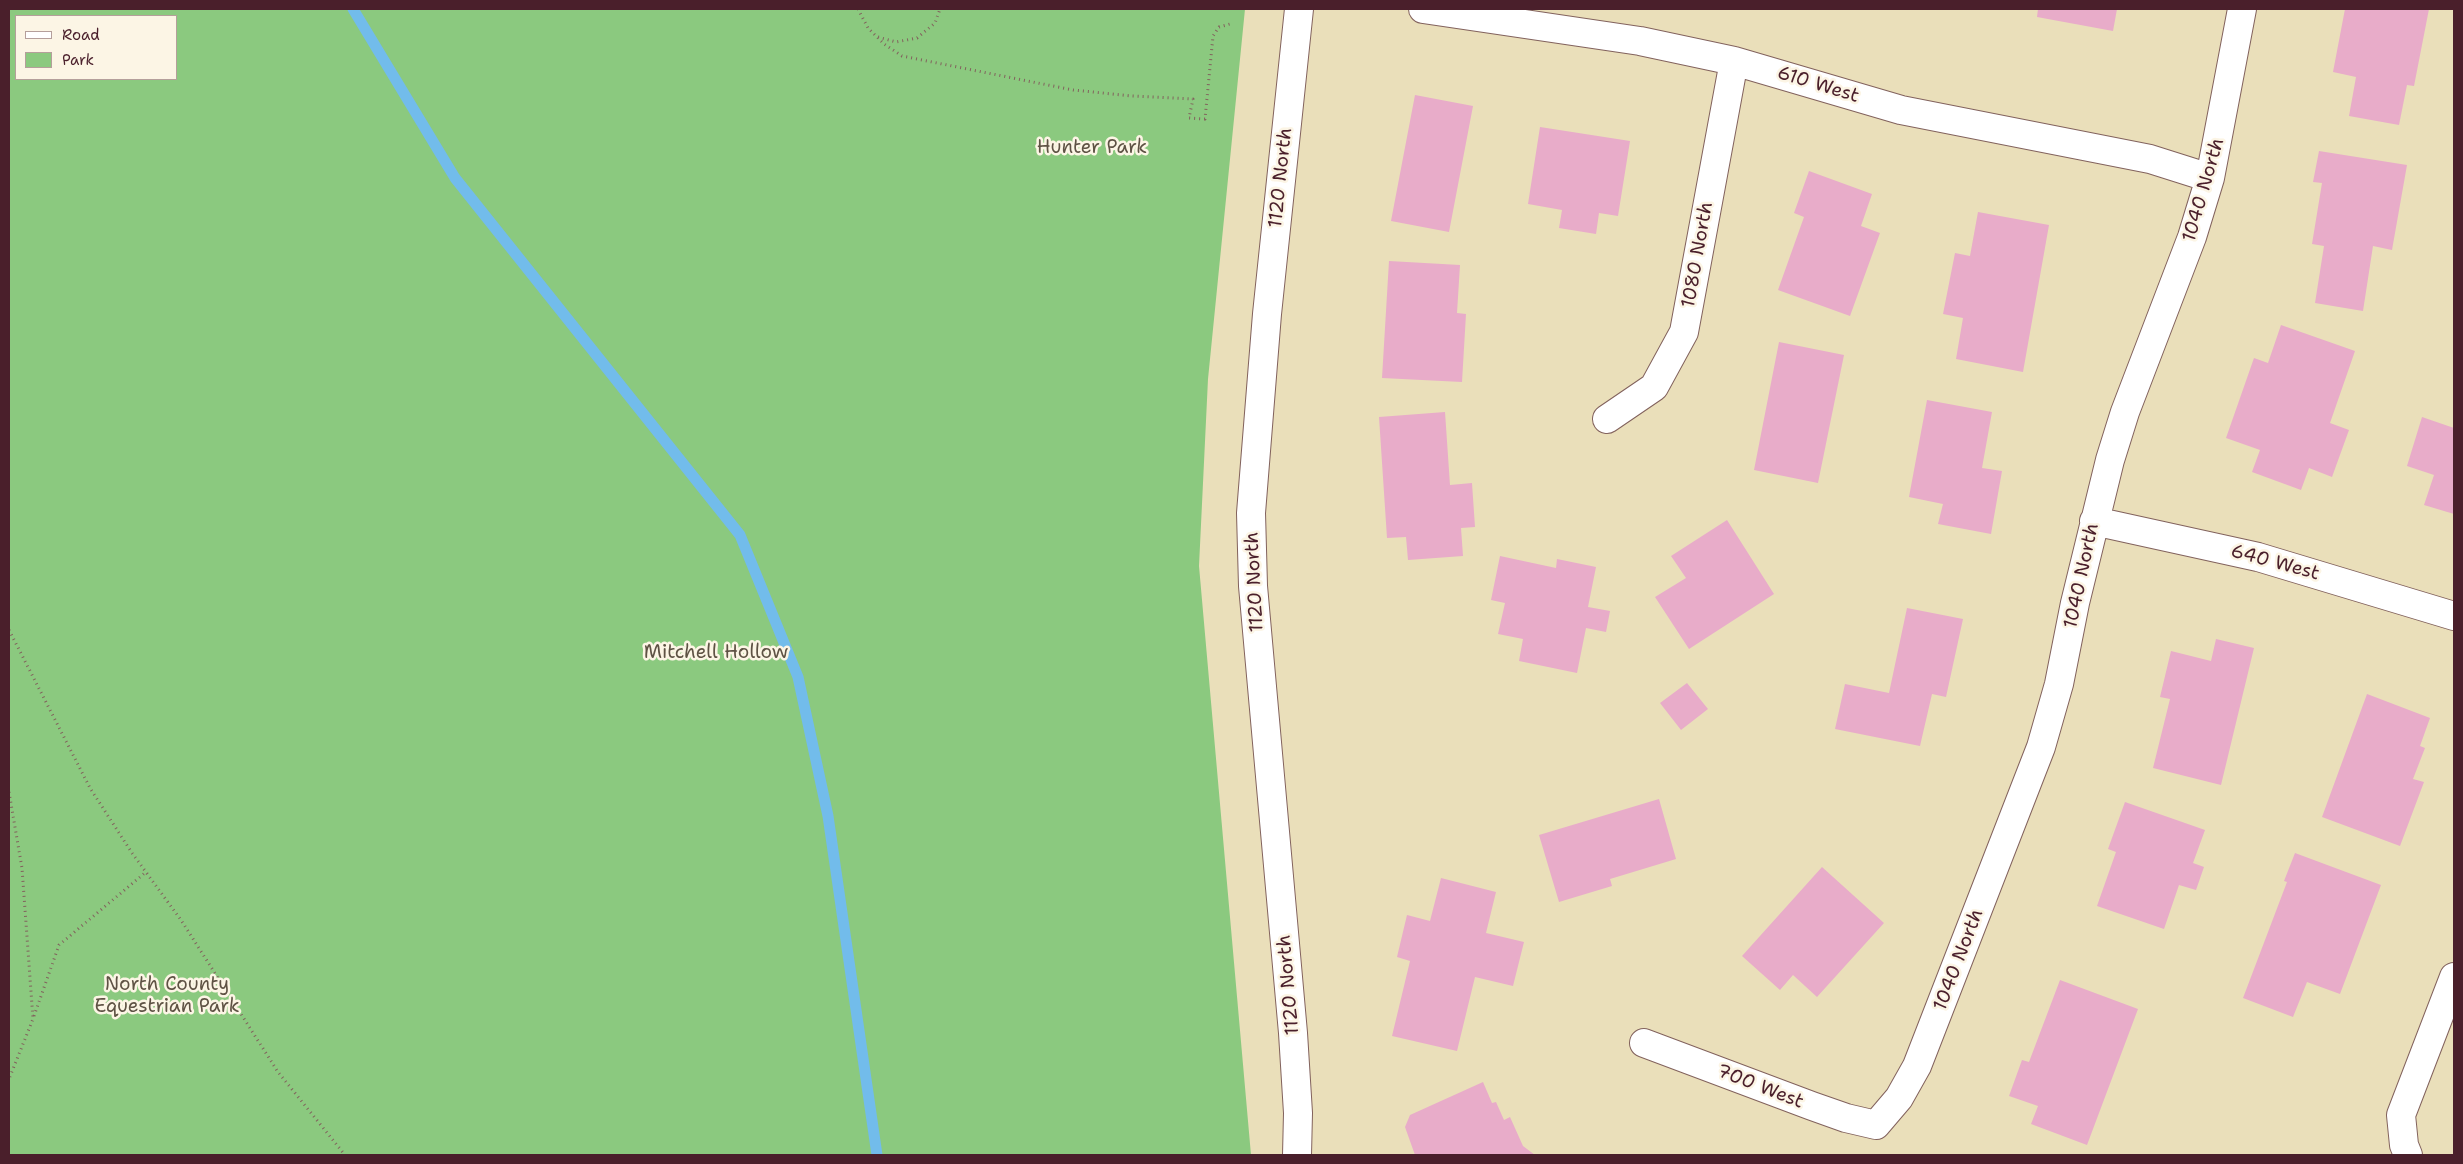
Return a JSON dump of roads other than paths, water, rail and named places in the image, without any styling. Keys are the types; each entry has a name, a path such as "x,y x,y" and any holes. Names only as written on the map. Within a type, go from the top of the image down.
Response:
{"street":[{"name":"1120 North","path":"1297,1155 1298,1113 1293,1033 1254,595 1251,513 1264,342 1299,9"},
{"name":"610 West","path":"1423,9 1640,42 1734,61 1901,110 2150,159 2210,178"},
{"name":"1040 North","path":"1876,1125 1899,1098 1918,1066 2041,747 2059,684 2094,521 2125,412 2192,237 2210,178 2242,9"},
{"name":"1080 North","path":"1607,419 1654,387 1684,332 1734,61"},
{"name":"640 West","path":"2094,521 2258,557 2454,616"},
{"path":"2408,1155 2404,1145 2401,1115 2454,977"},
{"name":"700 West","path":"1644,1043 1846,1118 1876,1125"}],"waterway":[{"path":"353,9 455,178 740,535 798,677 828,816 877,1155"}],"park label":[{"name":"Hunter Park","path":"1092,148"},
{"name":"Mitchell Hollow","path":"716,653"},
{"name":"North County Equestrian Park","path":"167,996"}]}
